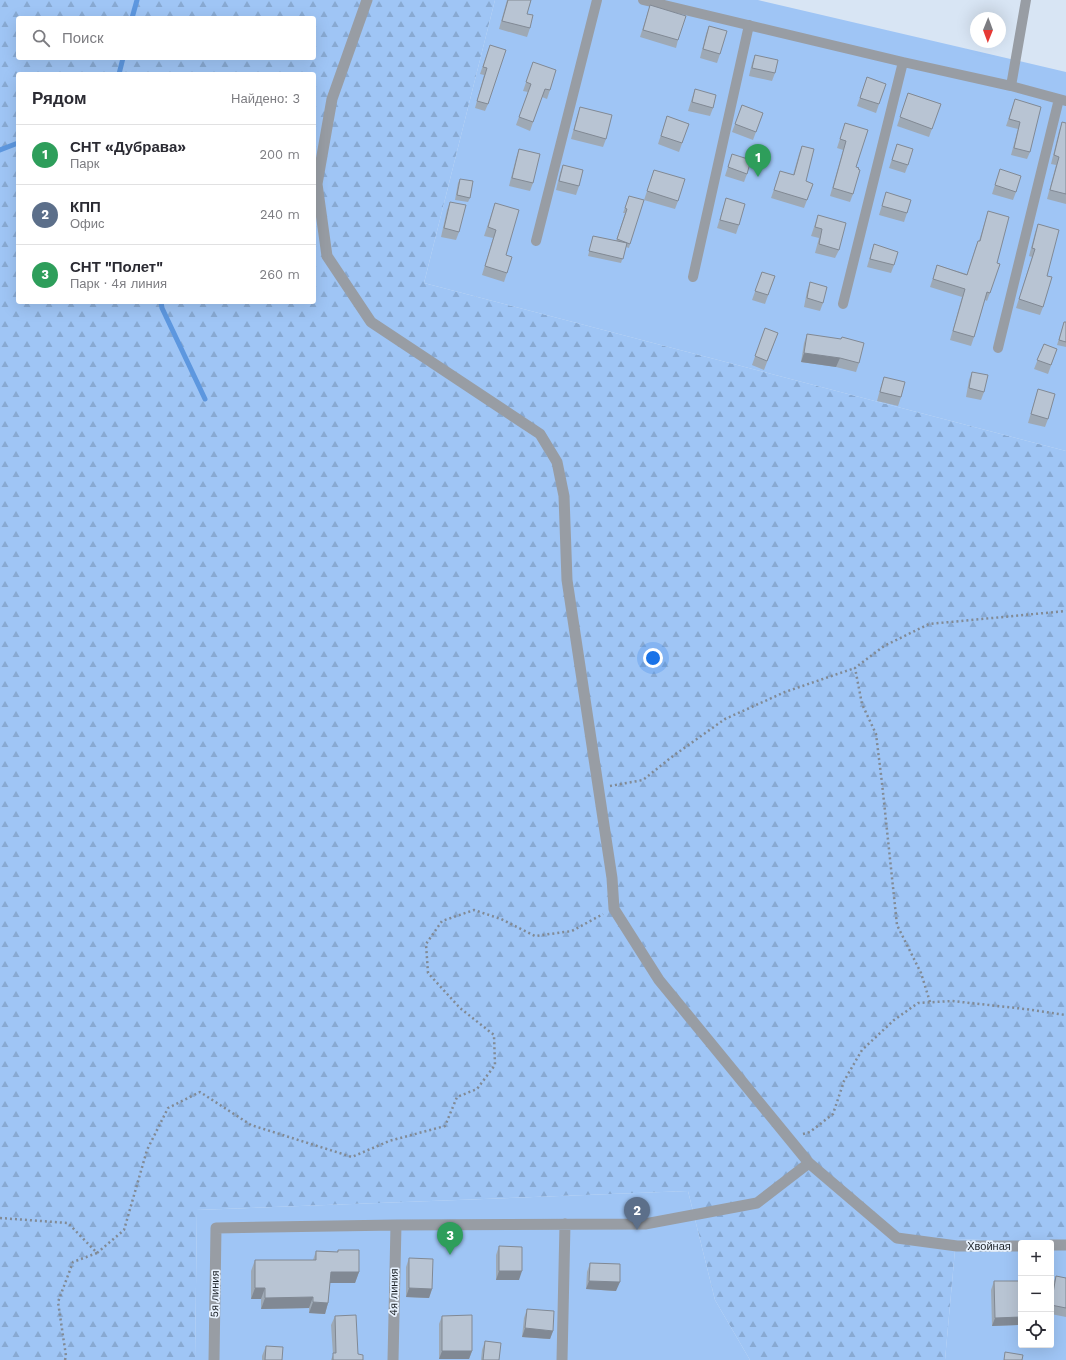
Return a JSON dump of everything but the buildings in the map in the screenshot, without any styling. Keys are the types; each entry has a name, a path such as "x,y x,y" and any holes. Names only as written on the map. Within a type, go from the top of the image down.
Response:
{"street":[{"path":"367,0 332,99 317,184 327,256 371,322 540,434 557,462 564,496 567,580 612,878 614,909"},
{"name":"Хвойная","path":"614,909 659,980 809,1163 897,1238 957,1246 1018,1246"},
{"path":"396,1225 645,1224 758,1203 809,1163"},
{"path":"562,1360 565,1224"},
{"name":"5я линия","path":"214,1360 216,1228 396,1225"},
{"name":"4я линия","path":"393,1360 396,1225"},
{"path":"1054,1246 1066,1246"}],"lane":[{"path":"536,241 597,0"},
{"path":"643,0 903,62 1011,86 1062,100 998,348"},
{"path":"1011,86 1026,0"},
{"path":"693,277 749,25"},
{"path":"843,304 903,62"}],"path":[{"path":"598,788 643,780 673,756 725,719 784,692 855,668 884,646 929,624 1066,610"},
{"path":"855,668 862,704 876,734 897,925 921,973 930,1002"},
{"path":"65,1360 66,1356 58,1302 73,1262 97,1253 124,1230 147,1150 168,1108 200,1092 251,1125 352,1157 389,1142 445,1126 457,1098 477,1089 495,1065 494,1035 460,1008 428,973 426,944 442,921 474,910 501,919 535,936 572,931 614,909"},
{"path":"790,1140 810,1132 834,1114 844,1081 862,1050 894,1020 918,1003 952,1001 1066,1015"},
{"path":"0,1218 68,1222 97,1253"}],"green space":[{"path":"0,0 495,0 424,283 1066,451 1066,1243 1054,1243 1054,1240 1018,1240 1018,1241 956,1239 945,1360 750,1360 715,1300 688,1191 197,1210 195,1360 0,1360"},
{"path":"495,0 758,0 1066,72 1066,451 424,283"},
{"path":"688,1191 715,1300 750,1360 195,1360 197,1210"},
{"path":"956,1239 1018,1241 1018,1348 1054,1348 1054,1243 1066,1243 1066,1360 945,1360"}],"waterway":[{"path":"133,16 137,0"},
{"path":"120,72 122,60"},
{"path":"0,150 16,144"},
{"path":"161,304 205,399"}],"place":[{"name":"СНТ «Дубрава»","path":"758,177"},
{"name":"КПП","path":"637,1230"},
{"name":"СНТ \"Полет\"","path":"450,1255"}]}
